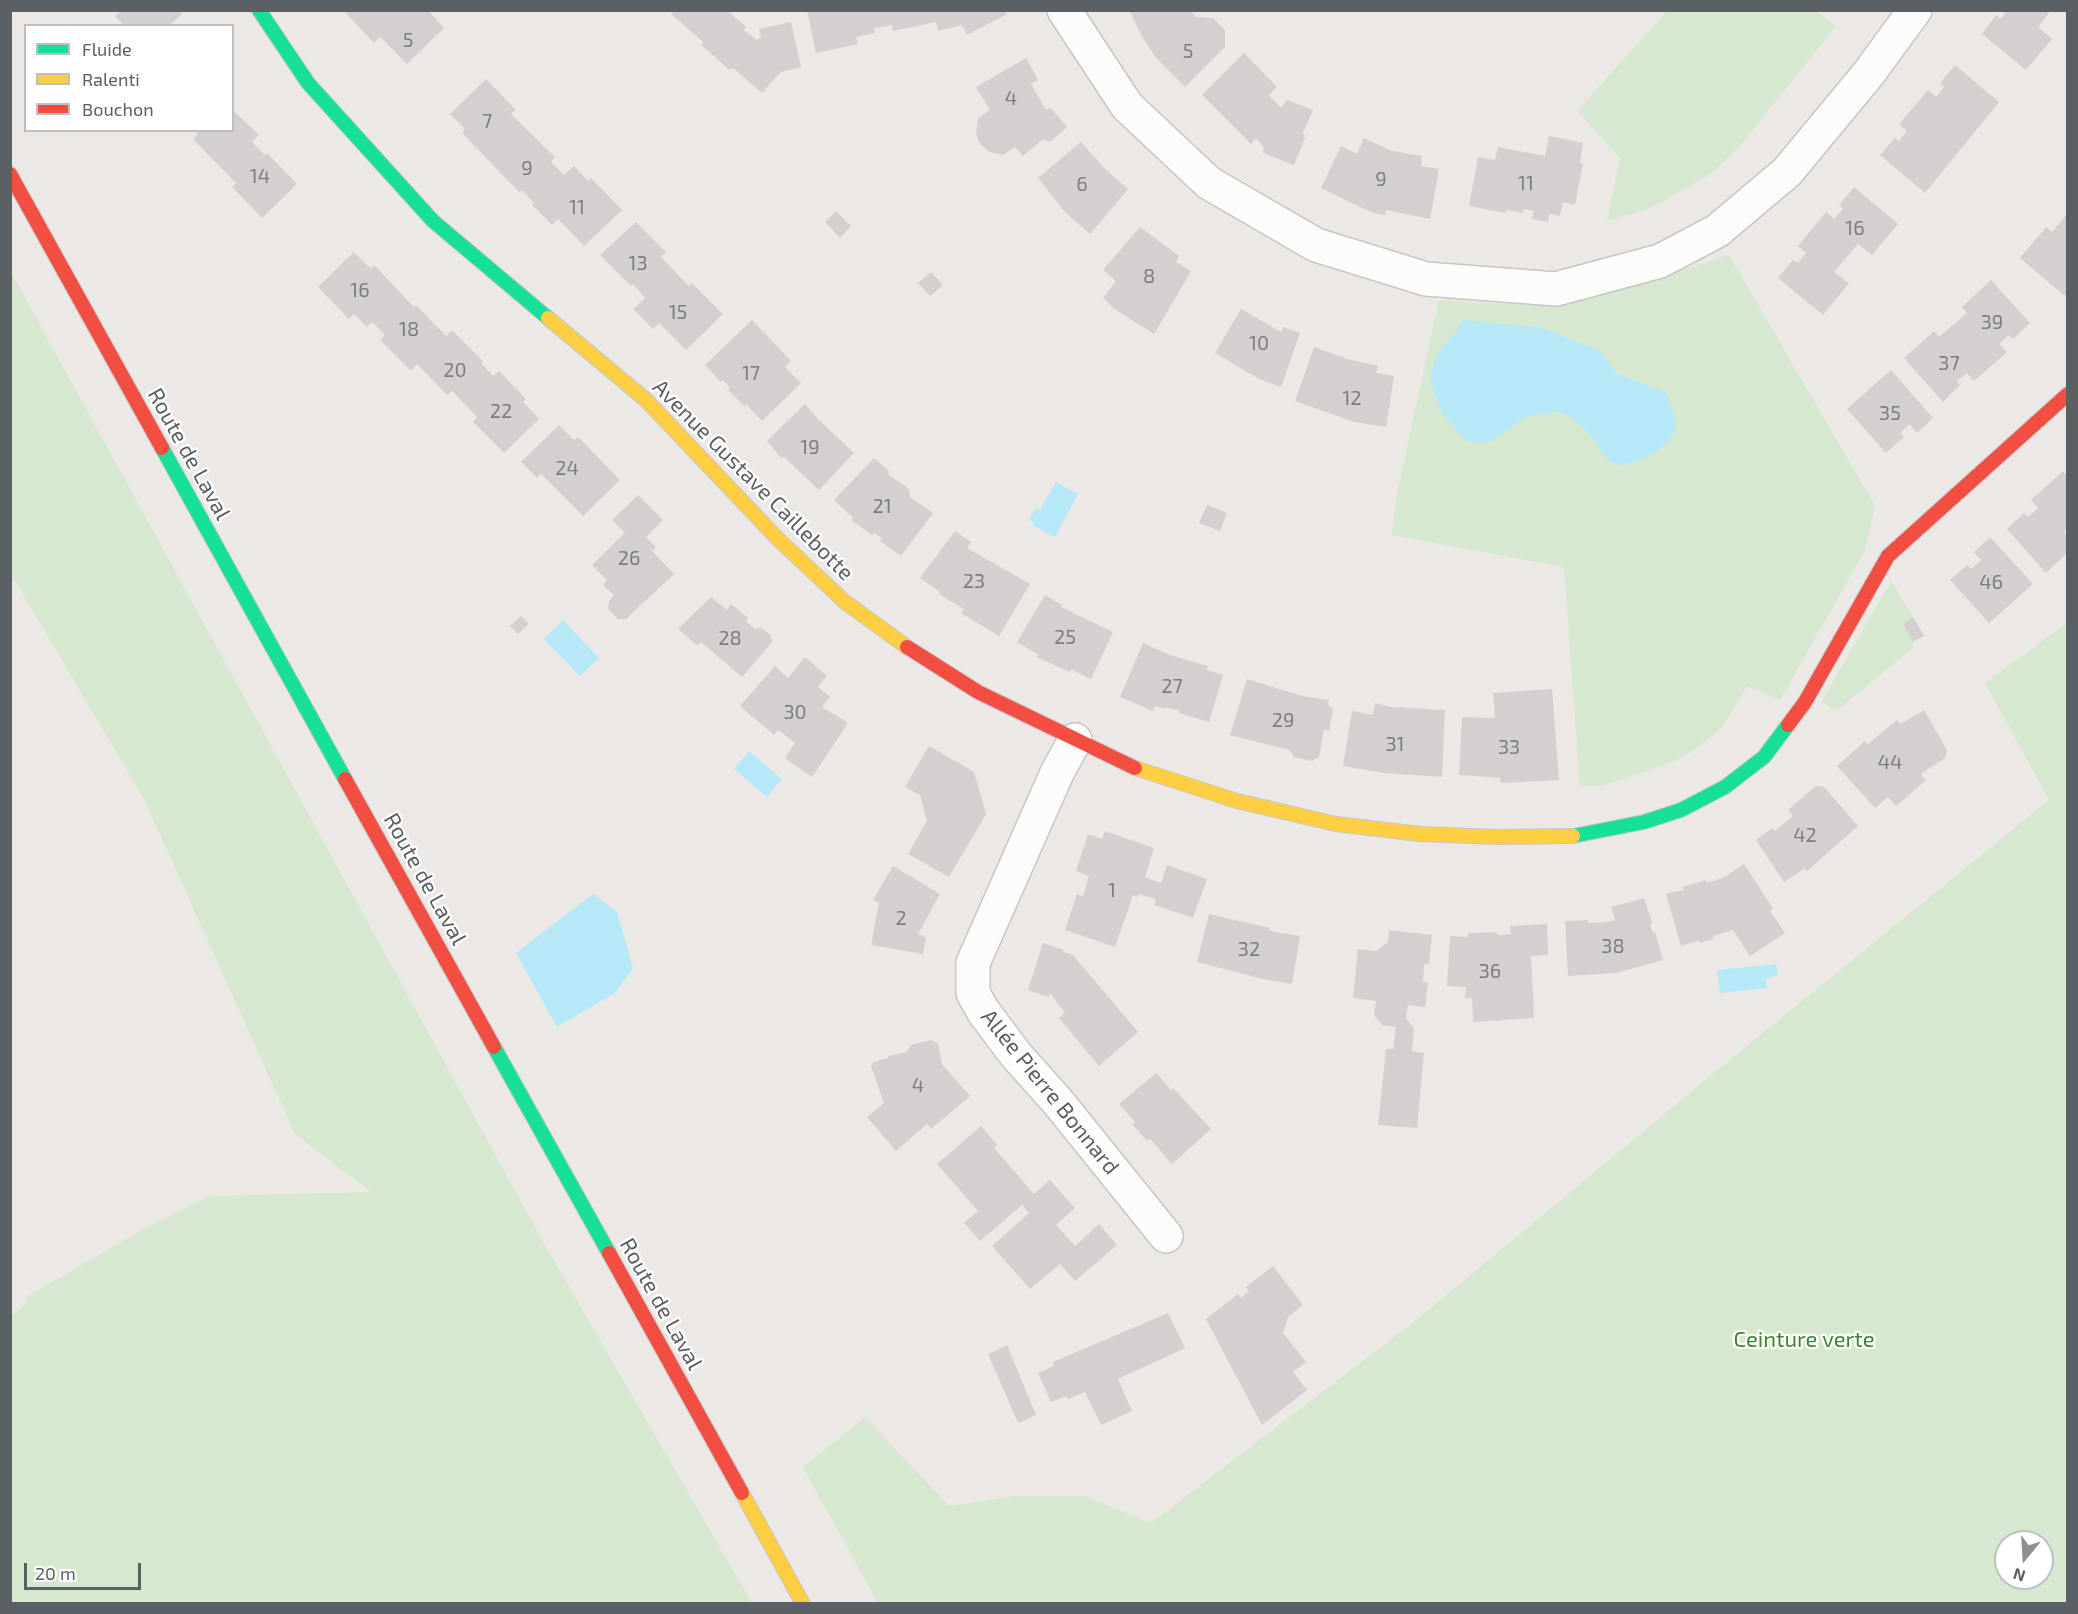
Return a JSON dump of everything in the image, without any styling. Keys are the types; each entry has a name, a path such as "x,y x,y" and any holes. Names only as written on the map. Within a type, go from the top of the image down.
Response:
{"street":[{"name":"Avenue Gustave Caillebotte","path":"259,10 308,83 433,221 645,399 778,539 845,602 908,648 978,692 1131,767 1237,801 1346,825 1420,834 1498,837 1580,836 1644,822 1672,813 1725,787 1764,757 1805,702 1888,556 2067,394"},
{"path":"1064,10 1127,106 1209,183 1316,245 1426,279 1556,288 1660,261 1717,231 1787,172 1869,73 1915,10"},
{"name":"Route de Laval","path":"10,174 803,1604"},
{"name":"Allée Pierre Bonnard","path":"1074,740 1057,773 973,963 973,993 983,1011 1016,1055 1058,1102 1166,1236"}],"green space":[{"path":"1668,10 1816,11 1836,26 1738,148 1709,175 1651,208 1607,221 1620,158 1577,111"},
{"path":"1729,255 1875,506 1865,550 1780,700 1747,686 1721,729 1691,752 1672,762 1602,786 1580,786 1564,567 1392,535 1397,494 1439,300 1535,306 1627,288"},
{"path":"11,272 542,1240 752,1603 11,1603 11,1316 25,1305 28,1296 142,1230 209,1196 371,1192 295,1134 144,799 17,584 11,579"},
{"path":"1891,581 1913,617 1903,624 1913,642 1913,648 1841,707 1833,710 1822,701"},
{"name":"Ceinture verte","path":"2067,623 2067,1603 878,1603 803,1467 865,1417 949,1506 1016,1496 1085,1496 1151,1523 1419,1318 1716,1071 2049,800 1985,683"}],"water":[{"path":"1464,320 1542,328 1600,351 1617,374 1667,393 1675,420 1675,429 1669,441 1645,458 1621,465 1615,464 1608,460 1580,425 1568,415 1557,412 1527,416 1490,442 1472,443 1465,440 1441,412 1430,379 1435,358"},
{"path":"1056,482 1078,494 1055,537 1032,525 1033,522 1029,520 1035,509 1040,510"},
{"path":"563,620 599,658 580,676 544,639"},
{"path":"749,751 782,779 767,797 734,769"},
{"path":"593,894 617,912 633,968 615,993 557,1027 516,953"},
{"path":"1776,964 1778,975 1766,979 1767,988 1720,993 1717,970"}],"building":[{"path":"118,10 179,10 182,14 171,24 122,24 115,16 120,12"},
{"path":"343,10 428,10 444,28 407,64 380,37 374,43"},
{"path":"673,10 730,10 729,12 746,27 744,30 757,40 761,36 759,29 791,22 801,67 781,72 762,93 701,45 703,42 671,14"},
{"path":"807,10 1005,10 1007,14 967,35 962,25 938,31 936,22 893,31 892,25 874,28 875,33 856,37 858,44 816,53"},
{"path":"1129,10 1191,10 1195,17 1213,18 1225,30 1225,47 1185,87 1156,58"},
{"path":"2007,10 2051,10 2038,27 2052,39 2026,70 1982,34 1996,15 2001,19"},
{"path":"1244,53 1277,87 1269,95 1281,108 1287,100 1313,110 1303,133 1305,138 1294,165 1263,153 1264,148 1256,138 1251,144 1202,95"},
{"path":"1026,58 1038,80 1031,84 1046,110 1050,107 1067,127 1050,142 1043,139 1023,156 1015,147 1003,155 989,152 980,144 976,134 978,118 990,110 976,87"},
{"path":"1955,65 1999,102 1925,193 1880,155 1895,138 1899,141 1907,131 1899,124 1928,90 1936,97 1944,87 1940,83"},
{"path":"486,79 516,110 511,114 555,157 551,162 564,175 574,166 588,181 591,178 622,210 584,246 558,219 552,225 532,205 534,203 522,190 519,192 462,133 465,129 450,114"},
{"path":"234,111 259,135 252,142 265,155 267,153 297,184 262,218 232,187 236,183 193,139 198,134 196,132 234,132"},
{"path":"1549,136 1583,143 1580,163 1583,164 1575,205 1563,202 1560,216 1549,214 1548,222 1532,219 1534,211 1524,209 1523,213 1506,210 1506,213 1469,206 1478,157 1495,160 1498,147 1545,156"},
{"path":"1364,138 1392,151 1422,156 1421,166 1439,169 1430,219 1386,210 1385,215 1373,213 1321,188 1341,146 1357,154"},
{"path":"1081,142 1107,171 1128,189 1090,234 1065,212 1038,178"},
{"path":"1854,187 1898,224 1872,255 1858,244 1834,272 1849,283 1823,315 1778,278 1793,260 1798,263 1806,253 1798,246 1826,212 1834,219 1843,209 1839,205"},
{"path":"836,211 851,226 840,238 825,222"},
{"path":"2067,214 2067,292 2065,296 2020,258 2046,227 2052,232"},
{"path":"636,222 666,252 661,257 689,286 692,283 723,314 686,350 659,323 653,329 633,309 645,298 633,284 631,286 600,255"},
{"path":"1140,227 1179,256 1176,262 1191,271 1154,334 1116,310 1103,298 1116,281 1103,270"},
{"path":"354,252 371,269 374,265 414,307 416,305 446,336 452,330 483,361 481,363 493,376 499,371 526,399 523,402 539,419 504,453 473,422 477,417 452,391 447,395 417,364 411,371 380,340 385,335 372,322 367,327 354,314 349,319 318,287"},
{"path":"931,272 943,285 930,296 918,283"},
{"path":"1991,280 2030,323 2013,339 2009,335 1999,344 2007,352 1974,381 1967,373 1957,381 1960,385 1943,402 1904,358 1934,331 1939,337 1967,313 1962,307"},
{"path":"1241,309 1281,332 1283,327 1300,333 1281,387 1259,379 1215,353"},
{"path":"752,320 791,361 785,367 801,383 762,421 728,390 730,388 723,380 721,382 705,365"},
{"path":"1314,347 1347,359 1378,366 1376,373 1394,376 1386,427 1354,422 1295,401"},
{"path":"1891,370 1933,418 1917,433 1910,424 1900,433 1904,437 1886,453 1847,409"},
{"path":"805,404 854,453 819,490 783,456 782,459 767,441"},
{"path":"559,425 574,440 578,437 620,480 583,516 541,474 537,478 521,462"},
{"path":"874,458 889,471 888,474 909,489 910,497 933,513 901,556 880,541 882,538 874,533 872,535 851,520 853,518 834,500"},
{"path":"2063,471 2067,476 2067,528 2064,532 2067,536 2067,553 2046,573 2007,529 2024,513 2028,517 2038,508 2031,500"},
{"path":"638,495 663,520 646,537 656,547 652,551 674,574 626,619 618,619 608,609 609,601 614,595 603,585 607,580 592,565 625,533 612,520"},
{"path":"1207,505 1227,513 1220,531 1199,523"},
{"path":"955,531 971,542 967,548 1030,584 999,636 961,613 964,609 939,594 940,592 920,578"},
{"path":"1990,537 2033,584 1989,623 1950,580 1967,565 1971,569 1981,560 1974,552"},
{"path":"1045,595 1062,605 1061,607 1113,632 1091,679 1071,669 1070,672 1036,657 1039,655 1017,642"},
{"path":"711,597 727,610 731,604 748,618 746,621 755,629 761,628 771,635 772,642 742,677 701,642 698,646 678,629"},
{"path":"521,616 529,624 518,634 510,626"},
{"path":"1913,617 1924,636 1913,642 1903,624"},
{"path":"1143,643 1170,655 1208,666 1207,670 1223,675 1209,722 1165,707 1165,709 1155,706 1153,711 1120,697"},
{"path":"805,657 827,676 818,687 830,697 822,707 848,723 812,777 785,758 795,743 778,730 774,735 740,706 775,666 788,678"},
{"path":"1247,679 1302,696 1329,700 1328,704 1333,710 1329,731 1324,729 1319,757 1312,761 1294,757 1289,750 1230,735"},
{"path":"1552,689 1559,780 1501,783 1500,778 1459,775 1462,717 1495,718 1493,693"},
{"path":"1375,703 1391,707 1445,710 1442,777 1384,773 1343,766 1352,711 1373,715"},
{"path":"1924,710 1947,750 1945,758 1921,774 1926,780 1896,806 1888,797 1875,808 1837,766 1865,741 1868,744 1897,720 1900,724"},
{"path":"929,746 974,772 986,814 949,877 908,854 927,821 920,795 905,787"},
{"path":"1816,786 1824,787 1858,826 1807,871 1805,868 1784,882 1756,840 1772,828 1775,831 1793,816 1788,810"},
{"path":"1105,831 1154,848 1145,877 1161,883 1167,865 1207,879 1193,918 1154,905 1156,899 1139,894 1138,897 1133,895 1115,947 1065,930 1077,894 1083,896 1089,876 1076,871 1088,834 1102,839"},
{"path":"1744,864 1773,909 1770,911 1785,933 1750,956 1733,930 1713,936 1714,939 1699,943 1699,940 1681,946 1666,894 1684,890 1683,887 1706,880 1706,883 1723,878"},
{"path":"893,866 940,894 918,934 926,937 923,954 871,945 879,903 873,900"},
{"path":"1644,898 1652,922 1650,925 1653,933 1655,932 1663,960 1616,973 1568,976 1565,921 1588,920 1588,923 1615,920 1611,907"},
{"path":"1209,914 1270,928 1269,930 1275,932 1300,936 1292,984 1197,962"},
{"path":"1547,924 1548,955 1531,956 1534,1018 1473,1022 1472,998 1465,998 1466,987 1447,986 1450,936 1468,937 1468,933 1496,932 1499,935 1511,934 1510,926"},
{"path":"1389,930 1432,935 1429,964 1424,964 1423,982 1428,983 1425,1007 1408,1005 1406,1018 1414,1029 1412,1051 1424,1053 1417,1128 1378,1125 1386,1049 1393,1049 1396,1027 1382,1025 1374,1015 1376,1001 1353,998 1358,949 1376,951 1388,942"},
{"path":"1043,943 1073,955 1138,1032 1099,1066 1059,1018 1065,1013 1050,993 1049,997 1028,990"},
{"path":"931,1040 938,1044 942,1064 970,1096 931,1129 927,1124 896,1151 867,1117 884,1103 871,1066 874,1062 889,1056 907,1052 911,1045"},
{"path":"1156,1073 1211,1129 1172,1164 1150,1139 1147,1141 1132,1124 1135,1122 1119,1104"},
{"path":"981,1126 997,1145 994,1148 1034,1194 1050,1180 1075,1208 1056,1225 1075,1246 1099,1224 1117,1245 1075,1281 1060,1264 1030,1289 992,1246 1029,1213 1022,1205 980,1241 964,1223 978,1211 937,1164"},
{"path":"1273,1266 1303,1305 1288,1317 1283,1333 1306,1362 1293,1372 1307,1390 1262,1425 1206,1319 1238,1294 1241,1298 1249,1291 1246,1287"},
{"path":"1168,1313 1185,1348 1118,1379 1132,1411 1101,1425 1085,1392 1068,1399 1066,1396 1051,1402 1038,1373 1054,1366 1053,1362"},
{"path":"1007,1345 1036,1415 1018,1423 988,1354"}],"traffic: fast":[{"path":"259,10 308,83 433,221 548,318"},
{"path":"162,448 345,779"},
{"path":"1573,836 1644,822 1681,810 1725,787 1764,757 1788,725"},
{"path":"494,1047 609,1253"}],"traffic: slow":[{"path":"548,318 645,399 778,539 845,602 907,647"},
{"path":"1135,768 1237,801 1336,824 1420,834 1498,837 1573,836"},
{"path":"742,1493 803,1604"}],"traffic: jam":[{"path":"10,174 162,448"},
{"path":"1788,725 1805,702 1888,556 2068,394"},
{"path":"907,647 978,692 1135,768"},
{"path":"345,779 494,1047"},
{"path":"609,1253 742,1493"}]}
